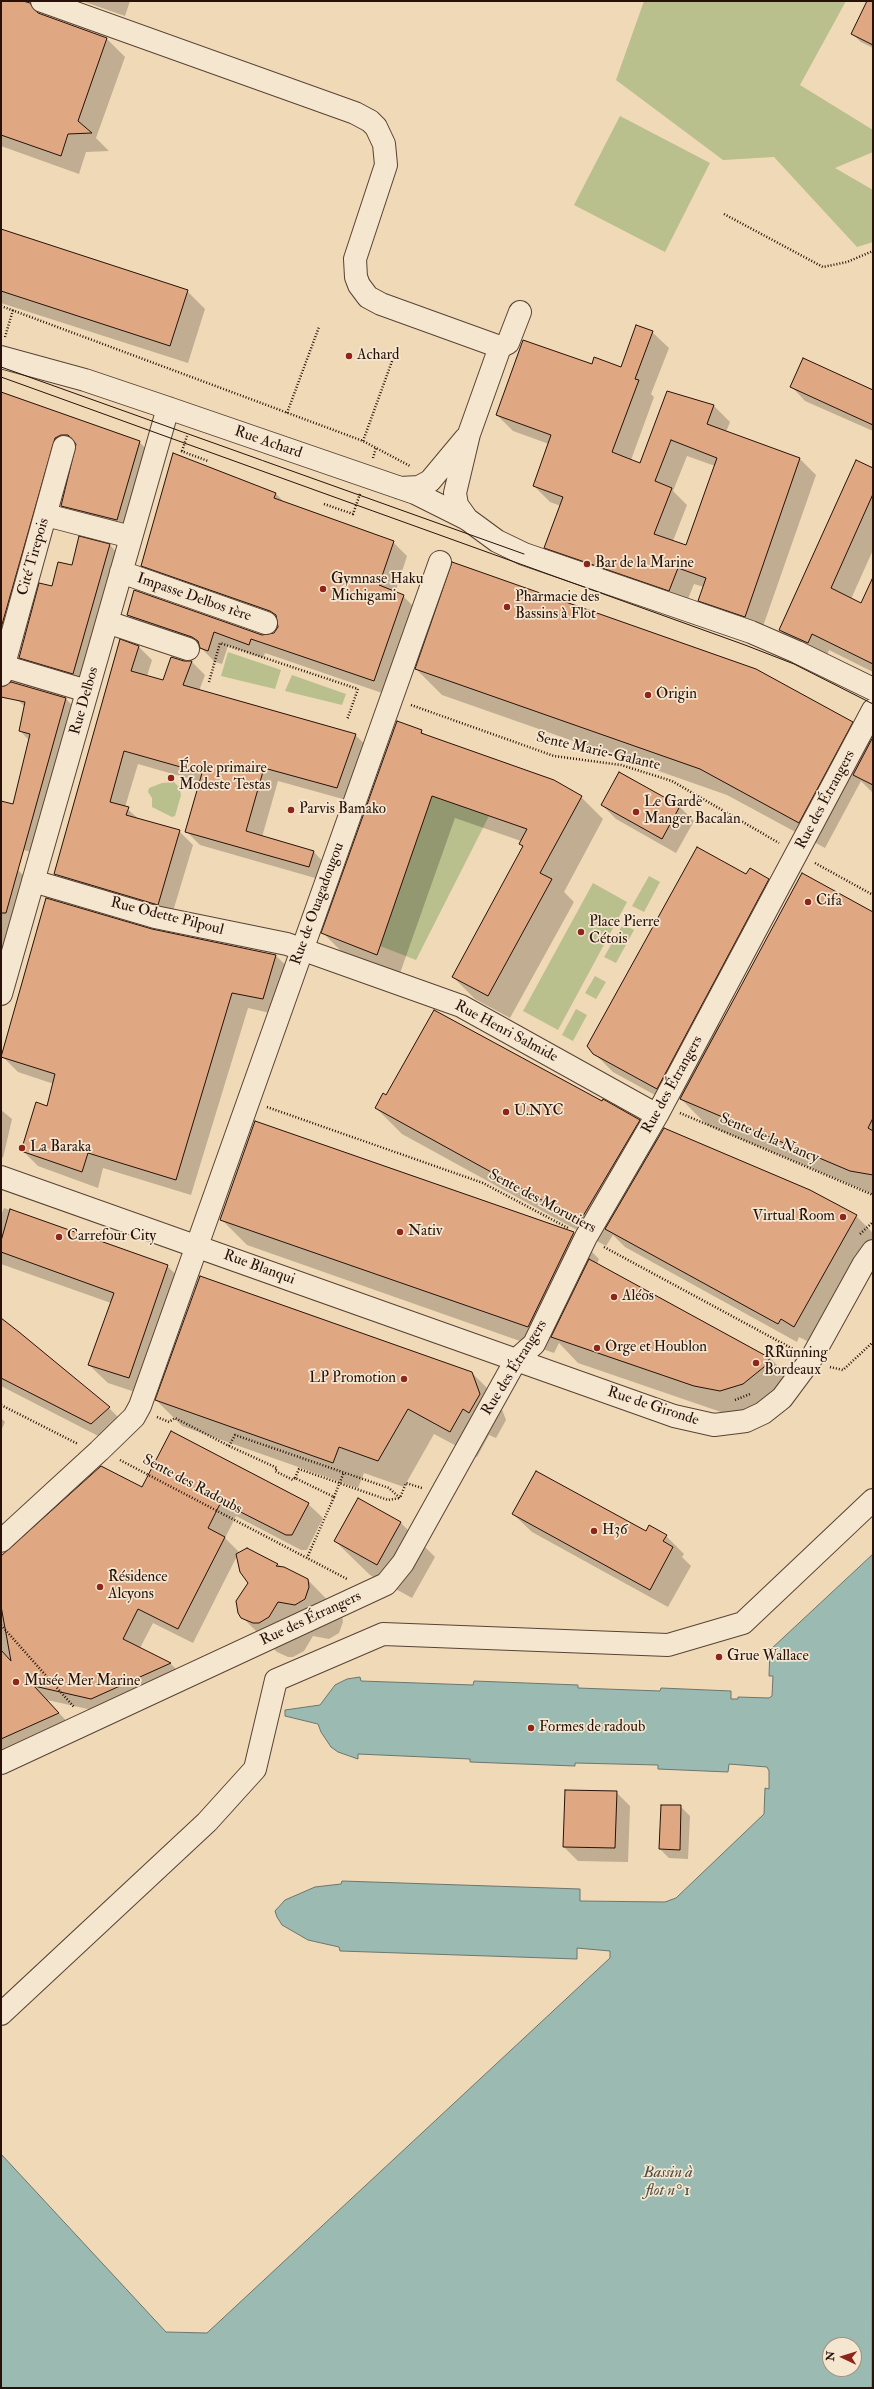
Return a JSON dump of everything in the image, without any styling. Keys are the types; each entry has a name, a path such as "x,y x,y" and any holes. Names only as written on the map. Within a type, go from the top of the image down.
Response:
{"street":[{"path":"42,1 355,113 370,121 376,127 384,144 386,165 355,259 354,268 359,284 368,297 381,304 500,348"},
{"path":"467,519 457,505 455,492 469,434 500,348 508,343 520,312"},
{"name":"Rue Achard","path":"2,350 430,500 467,519 497,541 524,554 751,632 797,652 873,689"},
{"name":"Rue Delbos","path":"1,994 168,408"},
{"path":"397,488 419,486 435,477 469,434"},
{"name":"Cité Tirepois","path":"64,447 2,670 88,691"},
{"path":"46,515 131,537"},
{"name":"Rue de Ouagadougou","path":"1,1541 99,1451 134,1417 138,1409 440,562"},
{"name":"Impasse Delbos 1ère","path":"121,572 266,623"},
{"path":"107,622 188,648"},
{"name":"Rue des Étrangers","path":"1,1762 386,1584 404,1563 516,1360 534,1344 586,1237 657,1115 873,710"},
{"name":"Rue Odette Pilpoul","path":"33,881 155,917 302,948"},
{"name":"Rue Henri Salmide","path":"302,948 461,1006 657,1115"},
{"name":"Rue Blanqui","path":"1,1177 516,1360"},
{"name":"Rue de Gironde","path":"516,1360 674,1416 714,1425 746,1421 763,1413 782,1398 801,1350 863,1265 864,1245"},
{"path":"1,2014 207,1822 255,1769 276,1680 382,1634 668,1645 743,1623 873,1500"}],"path":[{"path":"724,214 822,267 847,262 873,251"},
{"path":"1,306 363,441 398,461 435,477"},
{"path":"2,350 13,310"},
{"path":"287,413 319,327"},
{"path":"363,441 394,353"},
{"path":"158,442 208,461"},
{"path":"209,682 220,643 358,689 347,720"},
{"name":"Sente Marie-Galante","path":"392,698 554,756 621,765 672,781 873,895"},
{"name":"Sente des Morutiers","path":"248,1100 483,1183 837,1370 843,1370 873,1342"},
{"name":"Sente de la Nancy","path":"657,1115 670,1109 873,1195"},
{"path":"864,1245 873,1222"},
{"path":"790,1356 801,1350"},
{"path":"730,1401 754,1393"},
{"name":"Sente des Radoubs","path":"1,1405 76,1443 110,1455 371,1591"},
{"path":"138,1409 169,1422 175,1418 229,1446 277,1468 275,1471 294,1480 295,1478 334,1497"},
{"path":"229,1446 235,1434 390,1488 400,1498"},
{"path":"295,1478 298,1469 388,1500 400,1498"},
{"path":"307,1558 344,1472"},
{"path":"400,1498 406,1483 442,1495"},
{"path":"1,1625 88,1722"}],"green space":[{"path":"644,1 846,1 800,85 873,130 873,152 835,168 873,190 873,242 857,247 774,157 723,160 616,80"},
{"path":"620,116 710,163 665,252 574,205"},
{"path":"228,652 281,670 275,689 221,676"},
{"path":"292,675 346,694 342,705 285,691"},
{"path":"174,782 179,787 181,795 175,816 172,817 152,807 152,798 148,792 149,788 162,783"},
{"path":"432,796 489,816 416,960 380,946"},
{"path":"649,876 660,882 644,912 632,906"},
{"path":"593,883 627,902 558,1030 523,1011"},
{"path":"623,924 634,930 616,963 604,957"},
{"path":"595,976 606,982 596,999 585,993"},
{"path":"576,1009 587,1015 573,1041 562,1035"}],"water":[{"name":"Bassin à flot n° 1","path":"873,1554 872,2388 1,2388 1,2154 166,2332 207,2333 610,1958 610,1951 577,1948 577,1959 340,1951 339,1947 308,1940 282,1925 275,1911 285,1900 315,1887 341,1884 342,1881 580,1889 580,1901 665,1902 676,1898 764,1814 765,1788 769,1789 769,1771 767,1767 729,1764 728,1772 658,1769 658,1765 575,1763 575,1766 470,1762 470,1759 358,1754 358,1759 338,1752 331,1747 321,1732 318,1724 285,1716 285,1710 320,1705 335,1685 347,1679 360,1677 361,1681 473,1685 474,1681 578,1685 578,1688 660,1691 661,1688 731,1691 731,1699 738,1699 738,1697 769,1698 772,1696 773,1676 769,1676 770,1650"}],"building":[{"path":"1,1 23,1 30,3 38,13 107,38 78,121 92,133 68,134 61,156 1,135"},
{"path":"867,1 873,1 873,45 851,34"},
{"path":"1,229 188,290 170,346 1,291"},
{"path":"636,325 653,331 635,379 639,380 612,452 640,463 667,391 714,405 707,424 800,458 745,617 698,601 706,578 678,568 669,591 544,548 563,497 533,486 551,435 496,415 523,340 592,364 594,357 621,367","holes":["671,440 717,458 686,545 654,534 672,488 655,481"]},
{"path":"803,358 873,390 873,425 790,387"},
{"path":"1,392 140,441 117,520 61,506 76,444 68,435 61,435 55,438 1,628"},
{"path":"173,453 276,493 274,498 394,541 379,585 404,595 374,681 251,639 249,645 214,632 208,651 200,648 198,641 192,637 127,615 134,590 262,635 274,633 278,627 276,615 270,611 141,566"},
{"path":"856,460 873,468 873,494 831,588 861,603 873,577 873,664 812,634 808,643 779,630"},
{"path":"79,536 110,544 73,674 19,658 39,583 52,586 58,562 72,565"},
{"name":"Origin","path":"452,562 756,669 853,722 799,823 700,769 415,669"},
{"name":"École primaire Modeste Testas","path":"120,639 139,646 131,671 163,680 171,657 184,661 192,661 183,685 356,734 337,788 264,768 246,831 314,851 309,867 185,832 202,773 124,751 110,802 129,807 126,815 180,830 158,905 54,874"},
{"path":"11,682 66,698 6,913 1,913 1,801 13,804 30,734 19,731 25,702 1,697 1,687"},
{"path":"397,721 422,730 421,733 554,780 582,796 540,873 552,879 488,996 452,977 523,846 519,844 527,829 432,796 377,955 321,933"},
{"path":"873,737 873,785 853,775"},
{"path":"619,772 680,806 662,839 601,805"},
{"path":"697,847 746,874 750,868 769,879 657,1089 593,1054 587,1046"},
{"path":"802,873 873,912 873,1118 868,1128 873,1131 873,1175 850,1171 680,1099"},
{"path":"46,898 152,929 276,955 263,999 232,993 176,1180 88,1153 82,1172 21,1151 36,1102 47,1106 55,1074 1,1057"},
{"name":"U.NYC","path":"434,1010 640,1120 580,1221 375,1108 383,1093 386,1095"},
{"name":"Nativ","path":"255,1121 574,1232 528,1327 220,1220"},
{"path":"664,1128 810,1190 857,1215 794,1327 781,1319 778,1324 605,1229"},
{"path":"10,1209 168,1265 129,1378 88,1365 114,1293 1,1252 1,1241"},
{"name":"Aléos","path":"589,1259 770,1358 764,1367 743,1384 720,1391 694,1386 551,1337"},
{"path":"200,1276 472,1372 480,1394 469,1413 463,1409 450,1432 408,1409 378,1461 339,1447 333,1463 155,1400"},
{"path":"1,1318 110,1407 91,1424 1,1378"},
{"name":"Résidence Alcyons","path":"171,1431 309,1503 292,1535 286,1535 221,1502 208,1528 225,1537 178,1629 138,1609 123,1639 171,1663 91,1699 34,1686 59,1713 1,1739 1,1650 11,1661 1,1606 1,1556 101,1466 142,1487"},
{"name":"H36","path":"536,1471 646,1531 649,1525 667,1535 663,1541 673,1547 650,1590 512,1514"},
{"path":"358,1498 401,1522 377,1565 334,1541"},
{"path":"247,1548 278,1564 276,1566 284,1567 308,1579 309,1587 305,1599 295,1605 278,1602 269,1617 259,1623 253,1623 241,1618 238,1613 236,1601 248,1583 240,1572 236,1554"},
{"path":"565,1790 617,1791 615,1848 563,1847"},
{"path":"661,1805 681,1805 680,1850 659,1849"}],"tram line":[{"path":"1,367 524,554"},
{"path":"1,377 745,645 794,664 873,704"}],"place":[{"name":"Achard","path":"349,356"},
{"name":"Bar de la Marine","path":"587,564"},
{"name":"Gymnase Haku Michigami","path":"323,589"},
{"name":"Pharmacie des Bassins à Flot","path":"507,607"},
{"name":"Origin","path":"648,695"},
{"name":"École primaire Modeste Testas","path":"171,778"},
{"name":"Parvis Bamako","path":"291,810"},
{"name":"Le Garde Manger Bacalan","path":"636,812"},
{"name":"Cifa","path":"808,902"},
{"name":"Place Pierre Cétois","path":"581,932"},
{"name":"U.NYC","path":"506,1112"},
{"name":"La Baraka","path":"22,1148"},
{"name":"Virtual Room","path":"843,1217"},
{"name":"Nativ","path":"400,1232"},
{"name":"Carrefour City","path":"59,1237"},
{"name":"Aléos","path":"614,1297"},
{"name":"Orge et Houblon","path":"597,1348"},
{"name":"RRunning Bordeaux","path":"756,1363"},
{"name":"LP Promotion","path":"404,1379"},
{"name":"H36","path":"594,1531"},
{"name":"Résidence Alcyons","path":"100,1587"},
{"name":"Grue Wallace","path":"719,1657"},
{"name":"Musée Mer Marine","path":"16,1682"},
{"name":"Formes de radoub","path":"531,1728"}]}
